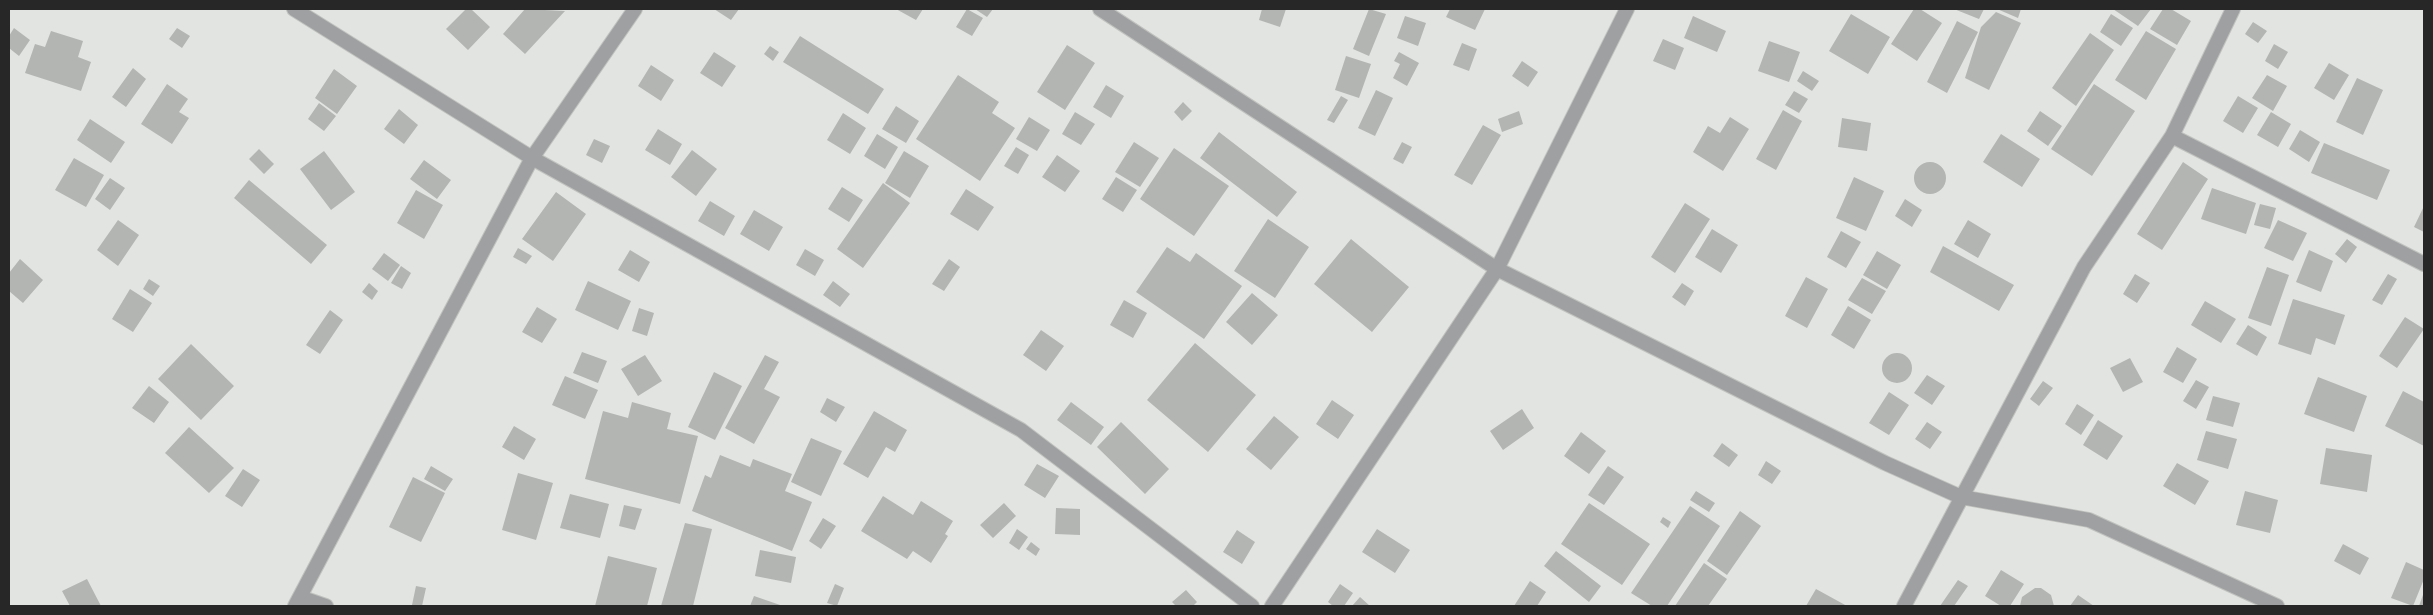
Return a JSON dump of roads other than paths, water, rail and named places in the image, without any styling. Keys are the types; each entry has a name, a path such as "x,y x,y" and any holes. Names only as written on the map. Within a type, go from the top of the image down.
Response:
{"street":[{"path":"294,9 532,158 1021,430 1252,606"},
{"path":"326,606 297,602 532,158 636,9"},
{"path":"1100,9 1497,269 1885,463 1961,497 2089,520 2276,606"},
{"path":"1272,606 1497,269 1627,9"},
{"path":"1904,606 2084,267 2172,136 2234,9"},
{"path":"2172,136 2424,264"}]}
